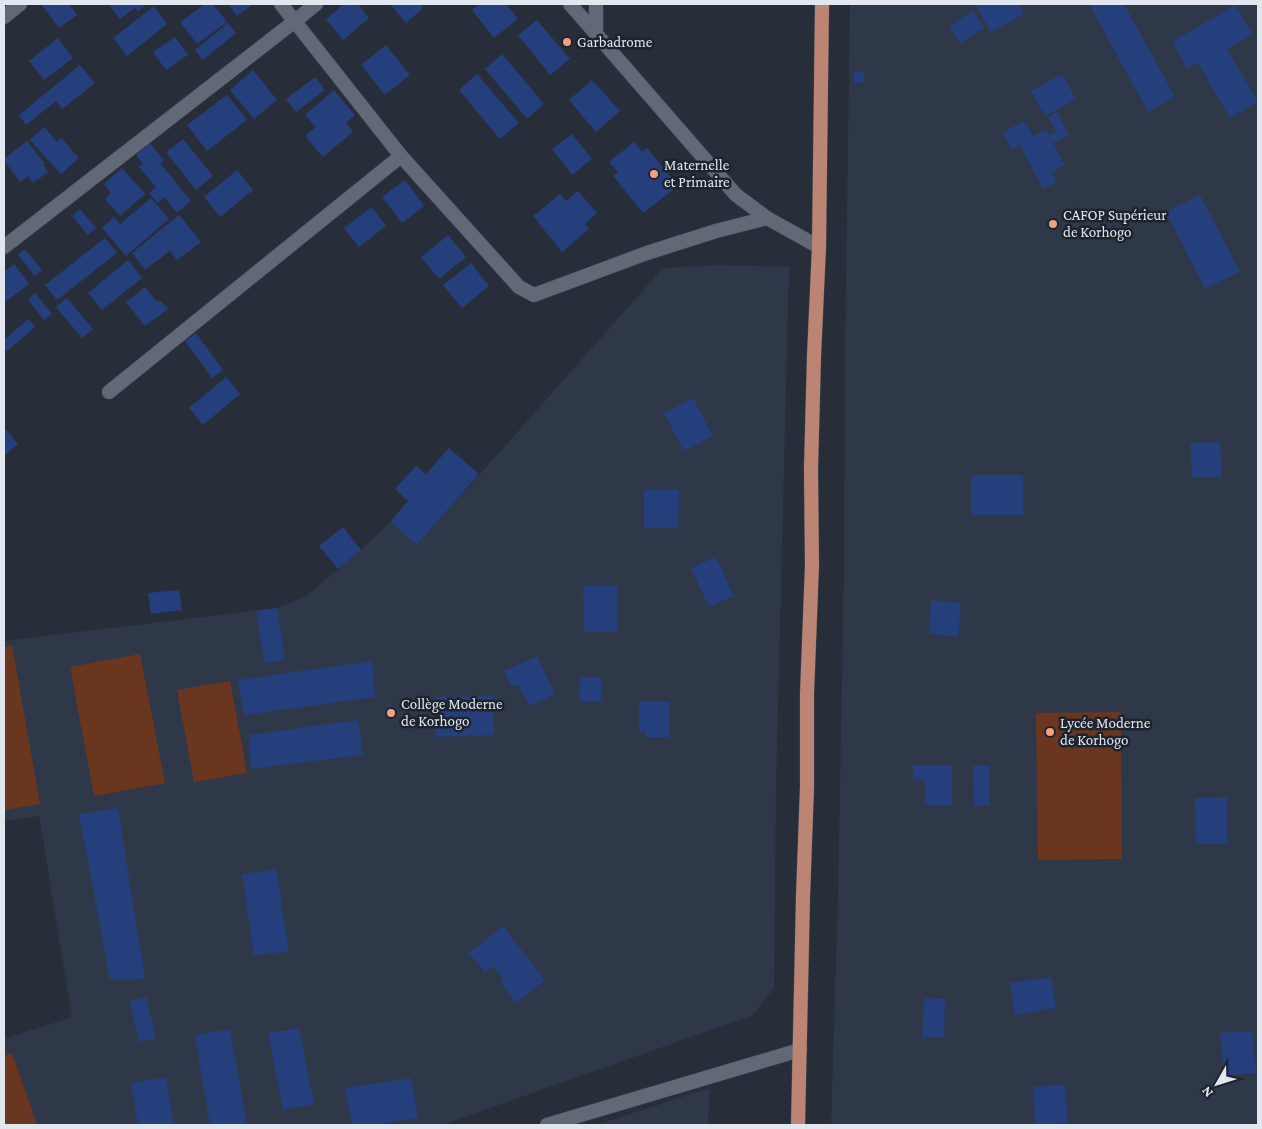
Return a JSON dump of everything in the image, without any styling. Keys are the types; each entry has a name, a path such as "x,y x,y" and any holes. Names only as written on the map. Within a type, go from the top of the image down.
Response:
{"main road":[{"path":"798,1125 807,787 807,694 812,565 811,469 813,374 819,247 822,4"}],"street":[{"path":"4,17 20,4"},
{"path":"280,4 401,156 519,287 534,296 647,253 716,231 767,218"},
{"path":"4,247 316,4"},
{"path":"570,4 736,195 767,218 819,247"},
{"path":"596,4 596,33"},
{"path":"109,392 401,156"},
{"path":"547,1125 800,1050"}],"shaded area":[{"name":"Lycée Moderne de Korhogo","path":"850,4 1258,4 1258,1125 831,1125 838,897 844,567"},
{"name":"Collège Moderne de Korhogo","path":"720,265 789,267 776,786 774,988 753,1015 442,1125 4,1125 4,1039 72,1017 39,816 4,821 4,641 277,608 305,597 361,550 390,522 417,545 663,268"},
{"path":"12,645 40,804 4,810 4,647"},
{"path":"140,654 165,783 94,796 70,667"},
{"path":"230,681 247,773 194,782 177,690"},
{"path":"1121,712 1122,859 1038,860 1036,713"},
{"path":"12,1053 37,1125 4,1125 4,1056"},
{"path":"710,1088 708,1125 596,1125"}],"building":[{"path":"41,4 69,4 77,15 59,28"},
{"path":"108,4 147,4 138,11 135,8 120,19"},
{"path":"205,4 213,4 227,22 197,44 180,22"},
{"path":"228,4 253,4 237,16"},
{"path":"344,4 358,4 369,18 343,40 326,19"},
{"path":"390,4 420,4 423,8 406,23"},
{"path":"479,4 506,4 518,19 494,38 472,10"},
{"path":"975,4 1018,4 1024,14 991,32"},
{"path":"1089,4 1124,4 1175,97 1148,112"},
{"path":"1235,5 1253,34 1227,49 1258,102 1230,118 1198,63 1187,69 1172,42"},
{"path":"154,6 167,24 127,56 113,38"},
{"path":"973,11 984,28 960,43 949,26"},
{"path":"537,20 570,59 550,75 518,35"},
{"path":"228,23 236,33 203,60 195,50"},
{"path":"175,37 188,55 166,70 153,52"},
{"path":"58,38 73,58 44,80 29,61"},
{"path":"386,45 410,75 385,95 361,65"},
{"path":"502,54 544,104 527,119 485,69"},
{"path":"80,65 95,83 62,109 56,101 26,125 19,115"},
{"path":"253,70 277,100 254,119 230,90"},
{"path":"854,72 864,72 865,82 854,83"},
{"path":"477,74 519,123 500,139 459,90"},
{"path":"1062,74 1076,99 1045,116 1031,91"},
{"path":"315,77 325,90 296,112 286,99"},
{"path":"592,80 620,111 596,132 569,100"},
{"path":"334,90 355,115 346,123 353,132 323,157 305,136 316,127 305,115"},
{"path":"227,95 247,120 207,151 187,125"},
{"path":"1057,112 1069,135 1053,143 1065,165 1052,172 1057,182 1043,189 1020,145 1012,150 1003,132 1025,121 1033,136 1046,130 1049,135 1056,132 1048,117"},
{"path":"44,127 57,142 61,138 79,158 61,174 30,140"},
{"path":"572,134 592,159 572,175 552,149"},
{"path":"183,139 213,176 196,190 166,152"},
{"path":"27,141 45,164 43,165 48,172 33,183 28,176 20,182 4,160"},
{"path":"634,142 642,152 647,148 678,186 643,213 613,176 618,172 609,162"},
{"path":"150,143 164,160 160,163 191,201 177,213 164,197 158,203 149,193 156,187 139,167 143,164 136,155"},
{"path":"122,168 145,194 120,216 105,199 111,193 104,184"},
{"path":"237,170 253,190 220,217 204,197"},
{"path":"405,180 424,206 402,223 382,197"},
{"path":"578,191 597,213 585,224 589,229 562,252 533,216 560,194 566,201"},
{"path":"1200,195 1240,272 1205,289 1166,212"},
{"path":"151,198 169,219 126,256 102,228 114,217 120,224"},
{"path":"372,207 386,226 359,247 344,228"},
{"path":"80,209 96,228 88,235 72,216"},
{"path":"179,215 201,242 177,260 170,251 145,270 132,253"},
{"path":"448,235 466,257 439,279 421,257"},
{"path":"105,238 117,253 57,300 45,285"},
{"path":"25,249 42,270 35,276 18,255"},
{"path":"128,260 142,278 102,310 88,293"},
{"path":"471,263 489,286 462,308 443,285"},
{"path":"14,264 29,284 4,303 4,272"},
{"path":"145,287 157,302 160,300 168,309 145,326 126,302"},
{"path":"35,293 52,314 44,320 28,300"},
{"path":"67,298 93,329 82,338 56,307"},
{"path":"28,319 35,327 7,351 4,347 4,340"},
{"path":"196,333 223,370 212,378 185,341"},
{"path":"226,377 240,394 203,425 189,408"},
{"path":"693,398 713,436 684,451 664,413"},
{"path":"4,427 18,444 4,456"},
{"path":"1220,442 1222,477 1192,478 1190,443"},
{"path":"449,448 479,474 417,545 390,522 408,501 395,489 416,466 426,474"},
{"path":"971,475 1023,475 1023,515 971,515"},
{"path":"644,490 679,490 678,528 644,528"},
{"path":"343,527 361,550 338,569 319,546"},
{"path":"716,557 734,596 709,607 691,568"},
{"path":"583,586 617,586 617,632 584,632"},
{"path":"179,590 182,610 151,614 148,593"},
{"path":"931,600 961,603 958,637 929,634"},
{"path":"277,608 285,660 265,663 256,611"},
{"path":"537,656 555,694 529,706 518,684 511,687 504,671"},
{"path":"372,661 375,697 244,715 238,680"},
{"path":"580,678 602,678 601,701 579,701"},
{"path":"493,696 494,735 436,737 435,697"},
{"path":"639,702 669,702 669,737 645,737 646,731 639,731"},
{"path":"358,720 363,755 251,769 249,735"},
{"path":"913,765 952,765 952,805 925,805 925,780 913,781"},
{"path":"973,766 989,766 989,806 974,806"},
{"path":"1227,797 1227,844 1196,844 1195,798"},
{"path":"118,808 145,979 110,980 79,814"},
{"path":"276,869 289,951 254,956 242,874"},
{"path":"503,926 545,980 516,1003 500,982 503,979 493,966 485,973 469,953"},
{"path":"1051,977 1056,1008 1014,1015 1010,983"},
{"path":"146,997 156,1038 139,1042 129,1001"},
{"path":"924,998 945,999 944,1038 922,1037"},
{"path":"299,1028 314,1104 283,1110 268,1033"},
{"path":"230,1029 247,1125 210,1125 195,1035"},
{"path":"1252,1031 1256,1073 1224,1076 1220,1033"},
{"path":"166,1077 174,1125 138,1125 131,1083"},
{"path":"411,1078 418,1118 375,1125 352,1125 345,1088"},
{"path":"1065,1085 1068,1123 1035,1125 1033,1087"}],"place":[{"name":"Garbadrome","path":"567,42"},
{"name":"Maternelle et Primaire","path":"654,174"},
{"name":"CAFOP Supérieur de Korhogo","path":"1053,224"},
{"name":"Collège Moderne de Korhogo","path":"391,713"},
{"name":"Lycée Moderne de Korhogo","path":"1050,732"}]}
